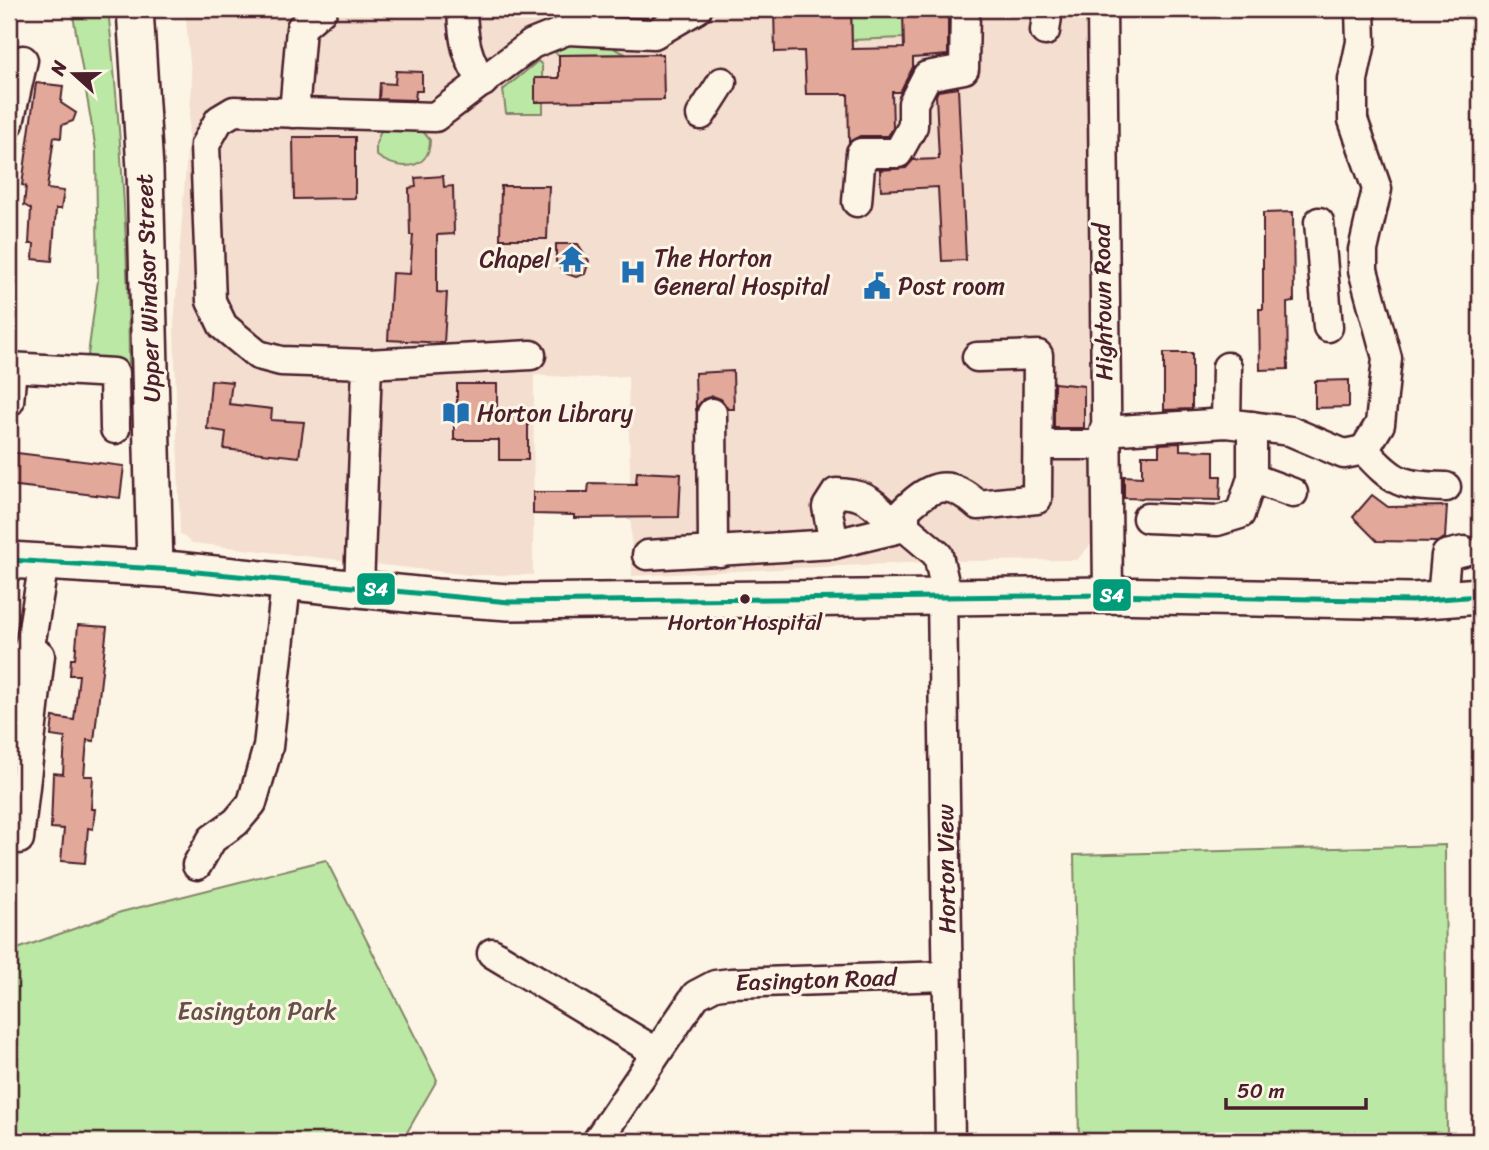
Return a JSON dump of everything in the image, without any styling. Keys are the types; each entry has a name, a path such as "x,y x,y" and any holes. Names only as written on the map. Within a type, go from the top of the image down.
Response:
{"main road":[{"name":"Upper Windsor Street","path":"135,9 145,183 155,568"},
{"path":"9,560 155,568 286,583 509,602 944,596 1412,601 1480,596"}],"street":[{"path":"294,113 301,29 323,9"},
{"path":"447,9 462,20 470,64 483,82"},
{"path":"857,202 861,153 898,153 913,126 913,103 927,76 964,69 965,9"},
{"name":"Hightown Road","path":"1102,9 1108,596"},
{"path":"1040,445 1239,425 1290,431 1344,454 1364,450 1380,424 1387,358 1363,270 1363,250 1377,189 1353,120 1353,80 1361,42 1360,9"},
{"path":"531,355 367,364 281,361 258,355 223,327 211,301 205,145 219,120 234,111 435,117 532,44 567,30 654,34 685,12"},
{"path":"9,123 23,61"},
{"path":"701,115 722,82"},
{"path":"1319,222 1328,327"},
{"path":"1324,273 1363,270"},
{"path":"647,555 834,544 905,521 905,510 921,495 940,486 962,490 978,505 1037,499 1040,445 1038,355 976,358"},
{"path":"359,589 367,364"},
{"path":"9,402 10,367 114,373 115,429"},
{"path":"1147,518 1217,521 1240,514 1252,478 1227,367"},
{"path":"712,414 713,544 720,552"},
{"path":"1364,450 1389,477 1408,486 1446,487"},
{"path":"1252,478 1293,493"},
{"name":"Horton View","path":"834,544 827,507 836,493 857,493 875,503 887,517 905,521 938,555 944,596 950,1141"},
{"path":"1442,598 1446,555 1464,551"},
{"path":"9,715 22,648 44,562"},
{"path":"197,865 212,839 236,822 252,803 268,747 286,583"},
{"path":"19,839 40,655 22,648"},
{"path":"492,953 656,1052"},
{"name":"Easington Road","path":"597,1141 696,995 715,985 947,976"}],"shaded area":[{"name":"The Horton General Hospital","path":"185,9 1076,9 1086,15 1092,543 1077,560 946,561 632,576 628,376 584,378 534,375 533,575 469,575 192,543 180,534 174,325 192,84"}],"green space":[{"path":"72,9 108,9 123,193 129,377 88,355 98,280 96,150"},
{"path":"851,9 903,9 904,38 852,40"},
{"path":"612,42 615,49 626,54 559,55 553,51 566,44"},
{"path":"538,61 542,65 542,78 535,78 535,102 543,102 543,113 506,113 503,90"},
{"path":"382,128 421,129 430,140 424,158 410,166 402,166 376,155 376,144"},
{"path":"1445,845 1447,1141 1079,1141 1074,855"},
{"name":"Easington Park","path":"326,860 437,1080 402,1141 9,1141 9,952 121,912"}],"building":[{"path":"851,9 852,49 904,48 903,9 948,9 948,55 913,58 913,67 900,92 892,92 893,128 888,136 860,136 849,142 848,94 806,94 804,51 775,52 774,10"},
{"path":"663,54 664,100 535,102 535,78 559,78 559,55"},
{"path":"396,71 422,72 422,91 416,91 415,100 379,99 380,83 395,84"},
{"path":"36,83 63,86 61,103 76,113 73,121 62,125 61,138 54,137 47,189 64,191 61,209 56,209 52,261 33,259 34,244 29,244 31,209 24,205 26,186 22,185"},
{"path":"958,88 966,260 942,261 938,187 881,190 880,170 906,168 913,160 939,159 936,95 938,91"},
{"path":"293,137 355,137 355,198 294,199"},
{"path":"443,176 444,187 453,186 454,234 437,235 437,292 447,293 444,343 388,340 392,273 410,274 413,235 410,235 409,188 416,187 415,178"},
{"path":"501,186 549,186 547,239 500,239"},
{"path":"1293,212 1294,302 1287,303 1288,369 1260,370 1259,309 1263,309 1263,213"},
{"name":"Chapel","path":"556,244 578,244 589,261 585,274 576,277 567,274 556,262"},
{"path":"1164,353 1192,353 1192,409 1164,410"},
{"path":"733,371 734,409 728,409 721,399 713,396 703,399 696,409 695,373"},
{"path":"211,380 232,382 229,404 272,409 271,420 304,422 299,457 224,449 226,432 207,429"},
{"path":"1349,380 1349,407 1315,408 1315,381"},
{"path":"1054,383 1084,386 1084,428 1054,428"},
{"path":"457,384 497,384 497,412 528,412 528,460 499,460 499,440 454,440 454,419 446,418 447,404 457,404"},
{"path":"1180,443 1180,450 1214,451 1214,476 1221,476 1220,500 1124,498 1124,476 1142,477 1142,455 1159,455 1159,444"},
{"path":"9,452 124,466 120,498 9,485"},
{"path":"637,472 681,474 679,517 574,518 574,515 533,514 533,492 588,492 589,483 636,484"},
{"path":"1372,495 1388,507 1447,506 1445,538 1437,542 1377,541 1353,517"},
{"path":"78,625 107,627 94,741 87,740 84,776 93,776 91,809 95,809 93,829 88,828 85,863 61,861 64,829 51,828 53,773 63,774 65,738 51,736 53,717 74,720 79,675 70,675 71,659 75,659"}],"transit line":[{"name":"S4","path":"9,560 176,570 509,602 1108,595 1412,601 1480,596"}],"place":[{"name":"Chapel","path":"572,259"},
{"name":"The Horton General Hospital","path":"633,272"},
{"name":"Post room","path":"877,286"},
{"name":"Horton Library","path":"456,413"},
{"name":"Horton Hospital","path":"745,599"}]}
